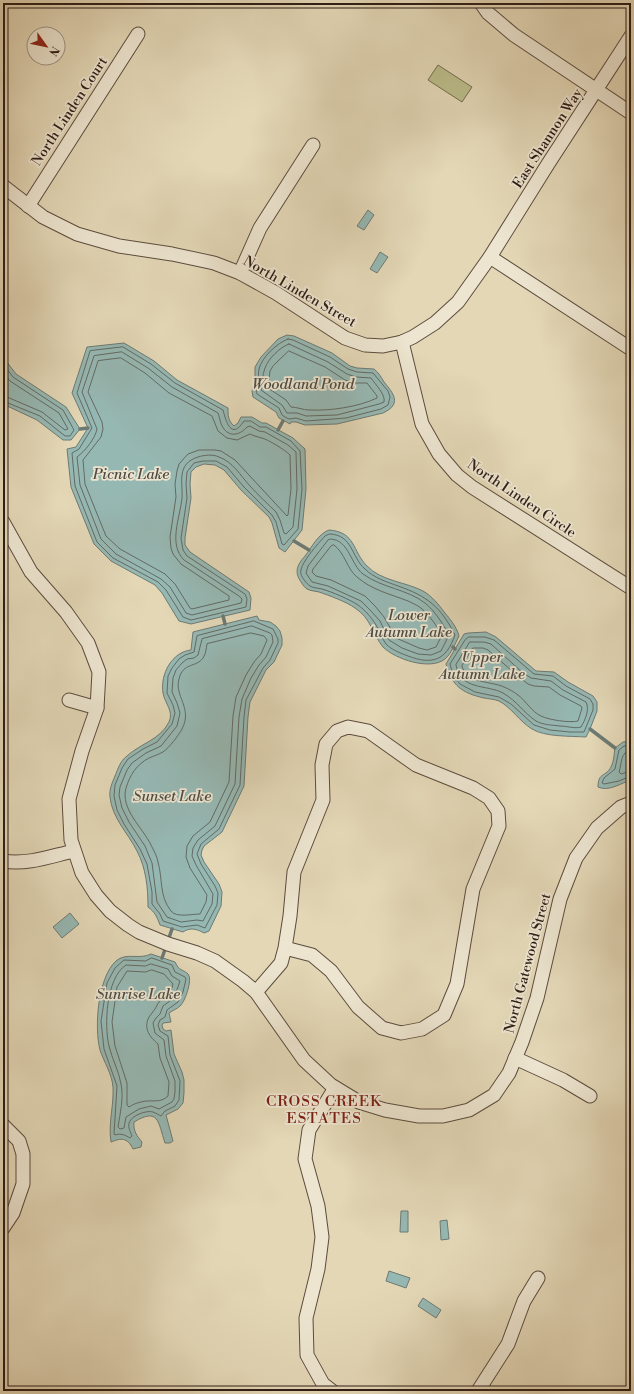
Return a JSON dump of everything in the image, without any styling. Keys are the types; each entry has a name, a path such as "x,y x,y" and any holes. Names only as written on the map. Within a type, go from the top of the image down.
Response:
{"street":[{"path":"481,3 488,13 514,35 631,113"},
{"name":"North Linden Court","path":"28,206 138,34"},
{"name":"East Shannon Way","path":"490,257 631,36"},
{"path":"240,273 260,228 313,145"},
{"name":"North Linden Street","path":"3,186 43,217 77,234 119,246 172,254 214,263 240,273 276,293 345,338 365,345 383,346 402,342 414,337 435,323 458,302 490,257"},
{"path":"490,257 631,349"},
{"name":"North Linden Circle","path":"402,342 422,424 439,454 457,475 472,487 631,588"},
{"name":"North Gatewood Street","path":"4,528 31,572 66,612 88,643 99,672 97,708 82,751 69,799 71,840 82,873 96,895 110,911 128,925 139,932 215,961 228,969 256,992 304,1060 334,1088 359,1102 385,1110 419,1116 444,1116 469,1110 494,1095 509,1073 522,1042 537,998 560,899 576,858 597,828 621,807 631,803"},
{"path":"69,700 97,708"},
{"path":"256,992 281,963 286,948 294,872 323,800 322,765 326,744 337,731 348,728 368,731 416,764 473,788 489,798 498,811 499,826 473,889 457,984 444,1015 422,1029 401,1033 382,1028 358,1006 332,971 312,955 286,948"},
{"path":"3,863 47,859 74,851"},
{"path":"515,1058 563,1080 590,1096"},
{"path":"332,1391 323,1384 307,1354 306,1318 318,1269 322,1237 318,1206 305,1159 309,1130 334,1088"},
{"path":"3,1125 19,1141 23,1154 23,1184 13,1213 3,1228"},
{"path":"478,1391 508,1344 524,1300 538,1278"}],"green space":[{"path":"438,65 472,87 462,102 428,80"}],"water":[{"path":"368,210 374,215 364,230 357,226"},
{"path":"380,252 388,257 377,273 370,269"},
{"name":"Woodland Pond","path":"287,335 294,336 332,353 350,366 374,369 391,391 394,399 393,406 383,413 337,424 305,425 291,422 290,424 279,418 276,412 253,397 252,391 255,381 255,367 261,357 278,339"},
{"name":"Picnic Lake","path":"124,343 154,361 177,380 228,408 229,420 234,426 238,423 241,417 252,417 293,438 305,449 306,489 302,530 285,552 279,548 269,517 241,490 224,470 215,465 204,464 196,467 191,472 191,498 185,545 190,552 249,592 251,598 250,610 191,624 179,621 162,593 155,585 111,561 94,544 71,487 67,449 76,447 88,428 72,393 87,347"},
{"path":"3,357 16,374 66,407 80,429 71,440 63,440 37,420 3,404"},
{"name":"Lower Autumn Lake","path":"329,530 344,534 349,538 362,560 373,571 386,578 423,591 435,601 454,624 459,636 451,652 445,659 431,664 422,664 396,656 383,647 365,617 352,606 319,592 306,589 299,578 297,572 298,566 318,538"},
{"name":"Sunset Lake","path":"257,616 259,620 270,622 276,626 280,631 282,645 274,662 266,670 250,702 244,786 222,832 204,846 202,850 201,855 204,862 219,884 222,892 221,906 209,931 204,933 191,929 183,932 160,925 156,915 148,907 147,885 143,864 133,844 117,819 111,805 110,789 118,768 123,760 132,752 161,733 169,722 170,711 163,693 163,679 173,659 184,652 191,650 193,632"},
{"name":"Upper Autumn Lake","path":"486,632 496,637 536,671 554,672 593,696 597,702 597,711 586,737 558,736 537,732 527,726 508,707 499,701 470,694 455,683 448,672 446,664 464,634"},
{"path":"631,741 631,780 611,788 598,787 599,779 609,770 612,765 615,748 623,742"},
{"path":"70,913 79,924 62,938 53,927"},
{"name":"Sunrise Lake","path":"151,954 175,962 179,969 188,974 190,981 182,1004 169,1013 171,1022 163,1023 162,1025 163,1029 166,1031 171,1030 174,1054 184,1080 184,1093 183,1103 178,1109 166,1115 173,1141 170,1143 165,1143 159,1123 153,1117 148,1116 134,1122 135,1131 142,1142 141,1147 133,1149 126,1140 121,1139 111,1142 110,1128 113,1087 110,1073 100,1050 98,1040 97,1029 99,1003 105,978 110,968 116,961 120,958 128,956 146,956"},
{"path":"401,1211 408,1211 408,1232 400,1232"},
{"path":"447,1220 449,1239 441,1240 440,1221"},
{"path":"389,1271 410,1278 406,1288 386,1281"},
{"path":"423,1298 441,1310 436,1318 418,1306"}],"waterway":[{"path":"278,430 283,421"},
{"path":"80,429 88,428"},
{"path":"294,541 309,550"},
{"path":"223,616 225,624"},
{"path":"590,729 615,748"},
{"path":"162,958 172,929"}],"district":[{"name":"CROSS CREEK ESTATES","path":"324,1110"}]}
